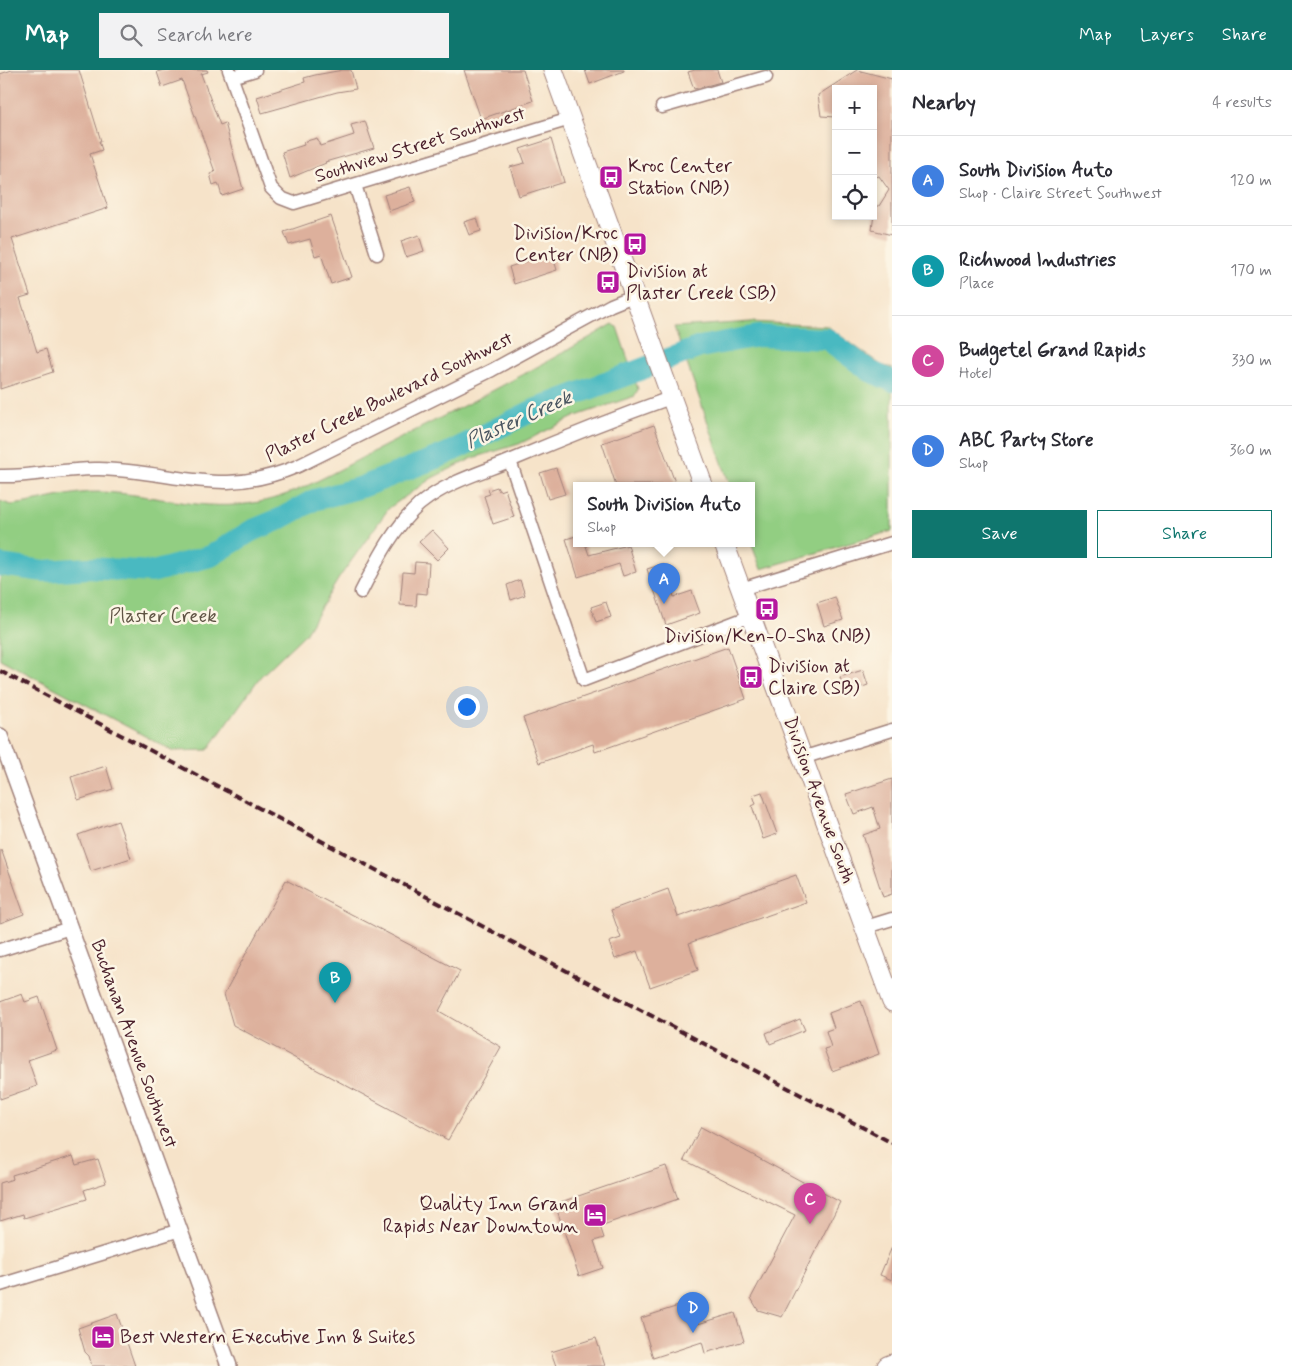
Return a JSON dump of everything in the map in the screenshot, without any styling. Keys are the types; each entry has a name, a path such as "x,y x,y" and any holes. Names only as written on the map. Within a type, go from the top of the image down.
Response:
{"main road":[{"path":"553,70 701,482"},
{"name":"Division Avenue South","path":"725,547 892,1002"},
{"path":"887,1366 892,1364"}],"street":[{"path":"230,74 255,70"},
{"path":"740,70 745,83"},
{"name":"Southview Street Southwest","path":"230,74 271,188 281,198 294,203 570,118"},
{"path":"662,107 766,77"},
{"path":"355,185 377,254"},
{"name":"Plaster Creek Boulevard Southwest","path":"0,476 92,469 132,471 204,483 233,483 268,478 305,462 492,370 611,305 633,296"},
{"path":"362,592 382,550 419,505 435,492 462,479 600,423 670,398"},
{"path":"510,461 584,680 751,616"},
{"path":"741,589 892,543"},
{"path":"802,758 892,730"},
{"name":"Buchanan Avenue Southwest","path":"0,736 229,1366"},
{"path":"866,927 892,919"},
{"path":"0,950 70,928"},
{"path":"0,1285 180,1230"}],"green space":[{"path":"751,322 827,326 881,365 892,368 892,531 761,569 753,547 755,547 755,482 729,482 674,327"},
{"name":"Plaster Creek","path":"613,324 617,327 638,389 635,396 576,416 519,444 473,458 432,478 389,508 339,578 305,634 260,677 208,750 173,751 0,659 0,501 11,505 22,504 90,492 122,493 218,505 238,505 273,499 332,474 524,374"}],"building":[{"path":"12,70 79,70 101,141 99,141 102,150 90,154 108,208 12,239 30,295 20,298 37,352 46,349 53,372 0,389 0,74"},
{"path":"164,70 207,70 208,72 201,74 220,125 225,123 243,189 222,196 218,183 213,185 210,174 215,172 182,80 162,87 157,72"},
{"path":"351,70 356,89 337,92 262,113 257,97 305,82 304,78"},
{"path":"464,70 523,70 533,101 481,119"},
{"path":"585,70 624,70 624,71 590,84"},
{"path":"695,70 717,70 721,82 694,89 688,72"},
{"path":"857,70 892,79 892,235 872,230 873,220 877,220 877,206 879,206 889,190 879,176 877,177 877,85 834,85"},
{"path":"832,86 832,117 821,116 818,95"},
{"path":"365,121 374,148 325,162 290,178 282,152 304,145 303,142 317,138 320,146 354,135 351,125"},
{"path":"551,139 564,182 519,196 510,167 525,163 520,149"},
{"path":"410,187 415,202 389,211 384,195"},
{"path":"331,216 352,277 331,284 321,254 315,256 310,239 289,245 284,232"},
{"path":"477,218 481,231 469,235 464,222"},
{"path":"419,235 424,251 406,257 401,241"},
{"path":"552,253 557,270 514,284 509,267"},
{"path":"654,425 675,482 615,482 602,443"},
{"path":"556,468 565,494 548,499 540,473"},
{"path":"497,487 499,491 505,489 514,517 493,524 484,496 490,494 488,490"},
{"path":"432,530 449,548 437,560 419,542"},
{"path":"573,537 573,547 586,547 589,555 620,547 629,547 636,572 623,576 619,564 578,577 566,539"},
{"path":"415,562 429,563 427,594 417,593 416,606 400,605 403,572 414,573"},
{"path":"663,564 674,597 692,591 700,613 666,625 647,569"},
{"path":"520,580 525,595 511,600 507,585"},
{"path":"835,597 843,620 824,626 817,603"},
{"path":"606,602 611,617 596,622 591,607"},
{"path":"728,647 746,699 595,752 593,744 539,763 523,718"},
{"path":"863,670 868,685 845,693 840,677"},
{"path":"106,766 113,789 78,800 71,777"},
{"path":"892,779 892,894 883,897 863,835 880,829 873,807 854,814 846,794"},
{"path":"762,792 777,834 763,839 752,806 756,804 753,795"},
{"path":"118,821 131,858 91,871 78,835"},
{"path":"0,850 24,914 0,923"},
{"path":"796,875 806,902 689,943 698,970 650,987 637,951 615,959 609,942 621,938 611,910 668,889 678,917"},
{"path":"286,880 460,971 439,1011 501,1047 448,1140 233,1025 224,994"},
{"path":"22,994 25,1002 39,997 57,1050 28,1060 37,1086 0,1099 0,1002"},
{"path":"861,1001 879,1054 832,1071 824,1049 831,1047 826,1031 834,1028 829,1013"},
{"path":"800,1019 805,1030 770,1044 766,1033"},
{"path":"701,1127 840,1202 782,1317 758,1310 751,1298 795,1215 684,1160"},
{"path":"73,1156 76,1165 98,1159 106,1183 84,1190 87,1199 24,1218 23,1214 0,1221 0,1183 13,1179 12,1175"},
{"name":"Quality Inn Grand Rapids Near Downtown","path":"666,1166 678,1199 600,1226 604,1238 594,1241 603,1268 579,1276 555,1204"},
{"path":"892,1247 892,1280 880,1275"},
{"path":"691,1302 698,1324 735,1313 744,1341 705,1353 702,1342 653,1358 641,1318"},
{"name":"Best Western Executive Inn & Suites","path":"117,1314 135,1366 92,1366 89,1356 85,1352 78,1328"},
{"path":"596,1338 605,1366 556,1366 551,1352"}],"waterway":[{"name":"Plaster Creek","path":"0,565 44,571 89,568 152,572 211,556 251,531 280,519 314,500 362,487 446,454 534,410 700,347 758,336 827,339 870,371 892,381"}],"railway":[{"path":"0,671 892,1143"}],"place":[{"name":"Kroc Center Station (NB)","path":"611,177"},
{"name":"Division/Kroc Center (NB)","path":"635,244"},
{"name":"Division at Plaster Creek (SB)","path":"608,282"},
{"name":"South Division Auto","path":"664,604"},
{"name":"Division/Ken-O-Sha (NB)","path":"767,609"},
{"name":"Division at Claire (SB)","path":"751,677"},
{"name":"Richwood Industries","path":"335,1003"},
{"name":"Quality Inn Grand Rapids Near Downtown","path":"595,1215"},
{"name":"Budgetel Grand Rapids","path":"810,1224"},
{"name":"ABC Party Store","path":"693,1333"},
{"name":"Best Western Executive Inn & Suites","path":"103,1337"}]}
